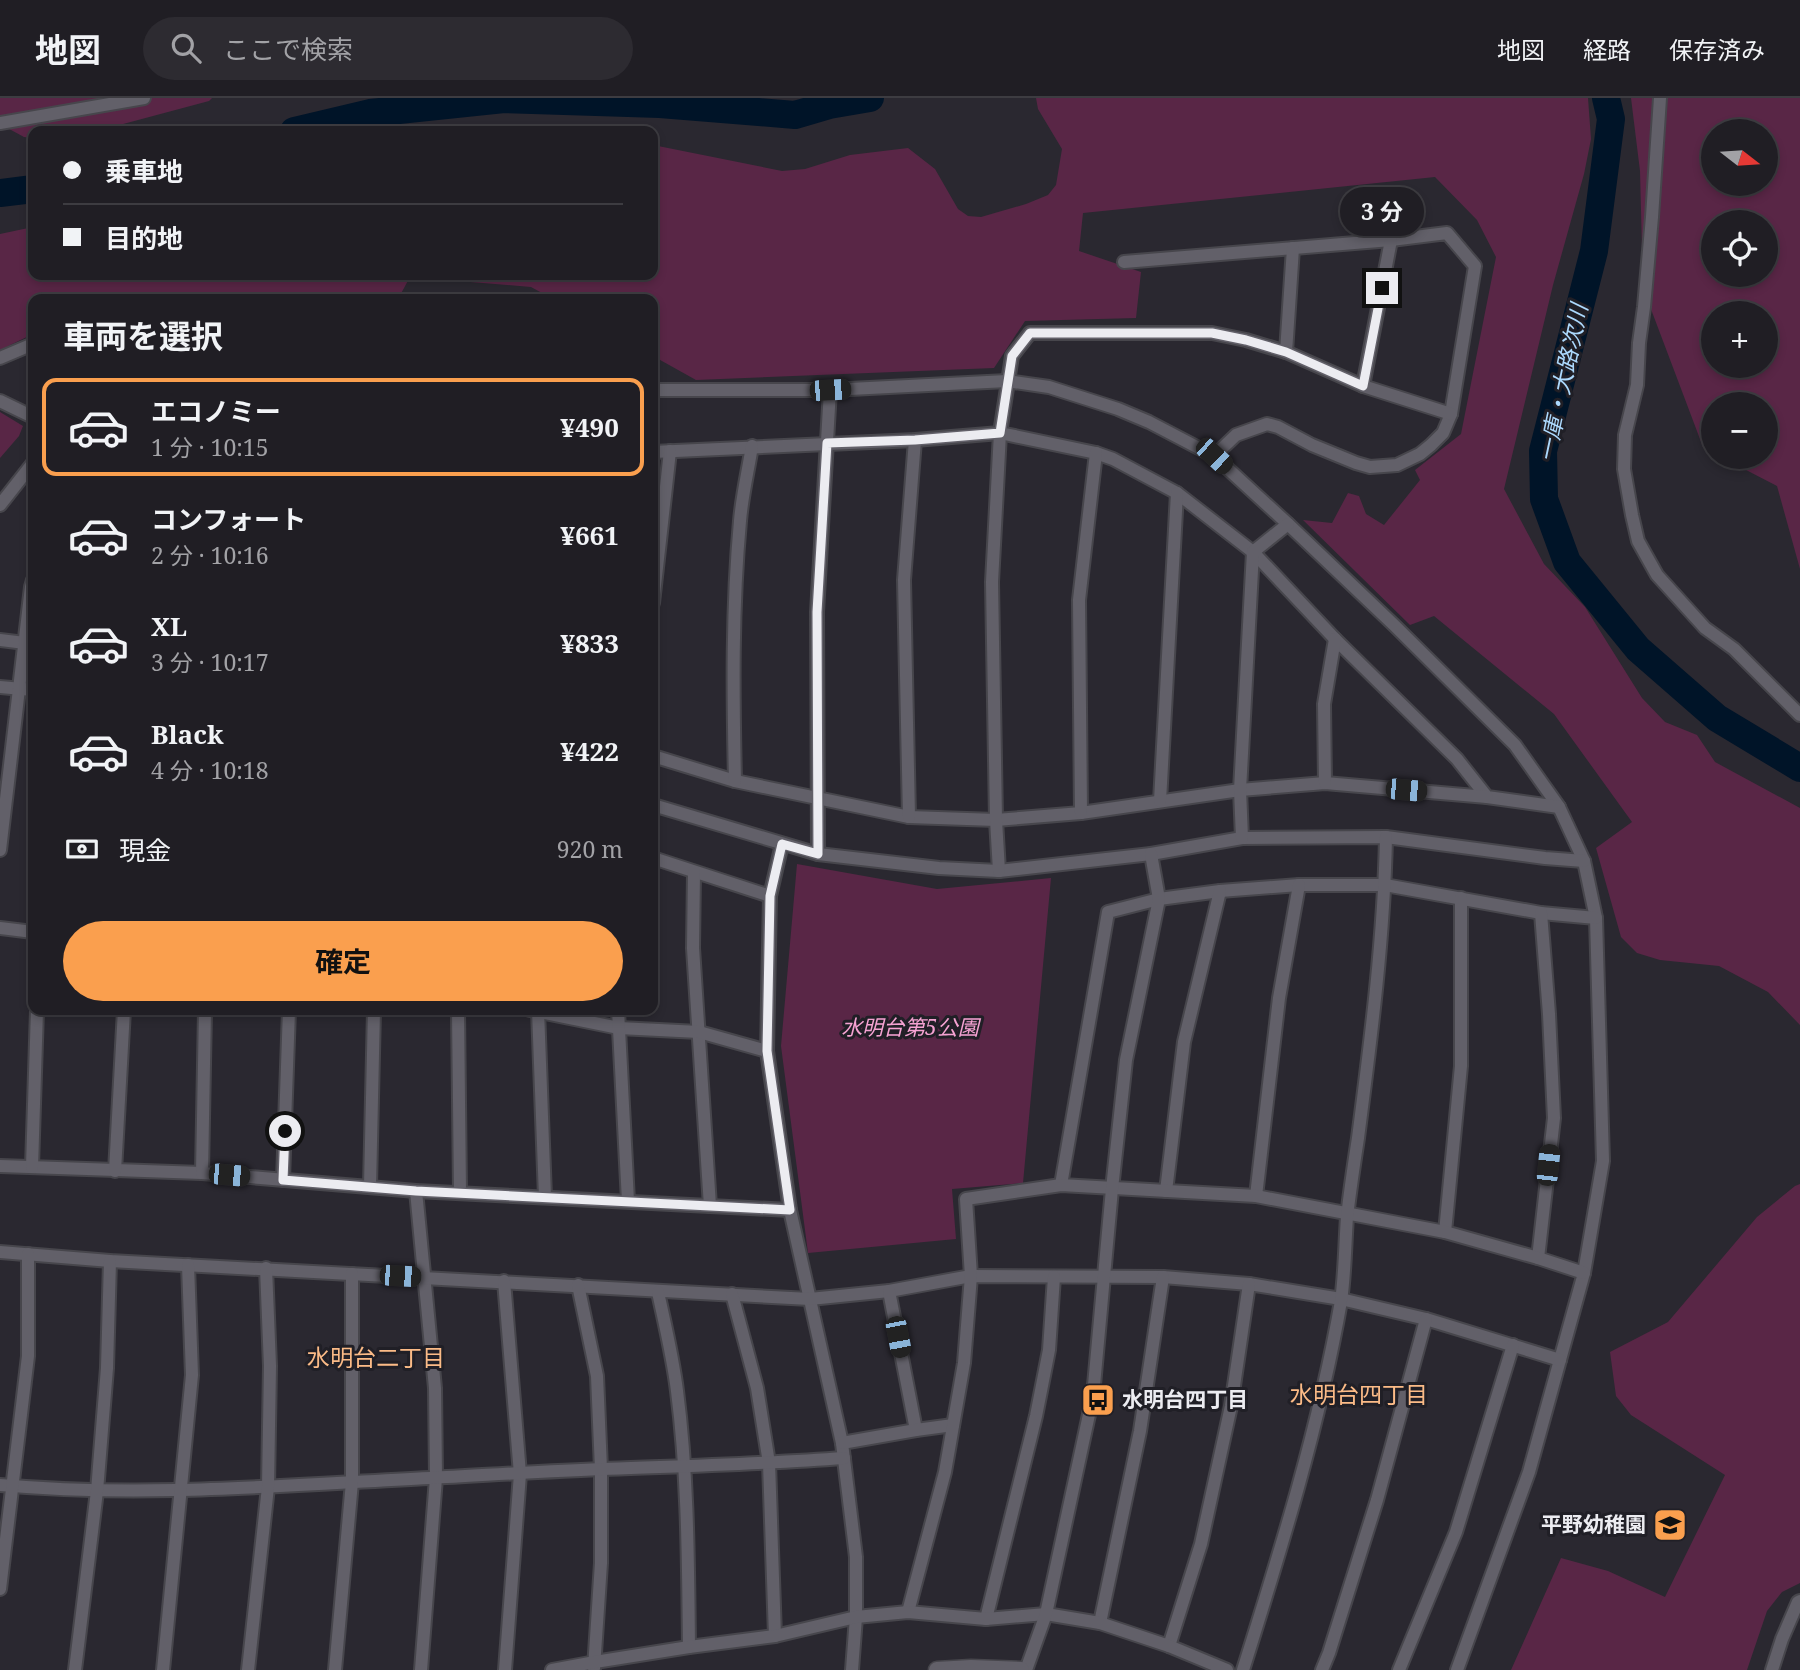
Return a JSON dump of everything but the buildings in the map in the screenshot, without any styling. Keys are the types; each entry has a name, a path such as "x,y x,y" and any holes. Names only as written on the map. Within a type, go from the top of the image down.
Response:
{"street":[{"path":"0,123 144,98"},
{"path":"1660,98 1637,385 1625,435 1624,469 1632,515 1639,541 1657,575 1705,628 1734,649 1800,715"},
{"path":"1124,262 1447,233 1475,266 1451,414 1443,433 1431,445 1407,462 1385,468 1370,467 1267,424 1236,435 1214,456"},
{"path":"1363,386 1391,240"},
{"path":"1286,352 1293,248"},
{"path":"999,871 992,582 1000,433 1012,356 1030,333 1212,333 1286,352 1363,386 1451,414"},
{"path":"0,358 28,346"},
{"path":"658,387 830,390 1007,381 1049,387 1149,422 1214,456 1288,524 1515,746 1559,807 1584,861 1596,918 1603,1161 1584,1273 1529,1472 1457,1670"},
{"path":"818,854 817,612 830,390"},
{"path":"0,401 28,415"},
{"path":"658,452 915,440 1000,433 1096,453 1112,459 1177,493 1253,552 1335,639 1457,759 1487,797"},
{"path":"909,817 904,580 915,440"},
{"path":"735,781 732,691 735,607 740,519 752,446"},
{"path":"658,558 670,451"},
{"path":"1081,813 1079,600 1096,453"},
{"path":"0,505 28,469"},
{"path":"1160,801 1177,493"},
{"path":"1242,838 1240,790 1253,552 1288,524"},
{"path":"1325,783 1324,704 1335,639"},
{"path":"0,640 28,643"},
{"path":"0,850 27,689 28,666"},
{"path":"0,687 27,689"},
{"path":"658,758 735,781 909,817 996,820 1081,813 1240,790 1325,783 1487,797 1559,807"},
{"path":"658,806 818,854 939,868 999,871 1150,854 1242,838 1386,837 1584,861"},
{"path":"1243,1670 1296,1494 1320,1401 1341,1299 1348,1214 1372,1026 1385,885 1386,837"},
{"path":"782,844 770,896 767,1051 790,1210 842,1443 856,1557 856,1617 852,1670"},
{"path":"937,1670 1024,1670 1046,1614 1093,1396 1126,1060 1159,899 1150,854"},
{"path":"658,860 770,896"},
{"path":"694,872 693,948 710,1206"},
{"path":"1061,1185 1108,912 1159,899 1220,891 1299,885 1385,885 1541,913 1596,918"},
{"path":"1256,1196 1279,999 1299,885"},
{"path":"1166,1191 1184,1042 1220,891"},
{"path":"1445,1232 1461,1066 1461,898"},
{"path":"1538,1258 1553,1118 1541,913"},
{"path":"0,929 28,932"},
{"path":"32,1167 37,1015"},
{"path":"115,1171 124,1015"},
{"path":"202,1173 205,1015"},
{"path":"283,1180 289,1015"},
{"path":"370,1186 373,1015"},
{"path":"458,1015 460,1192"},
{"path":"536,1015 545,1197"},
{"path":"559,1015 619,1028 699,1032 767,1051"},
{"path":"618,1015 628,1201"},
{"path":"0,1166 202,1173 416,1191 790,1210"},
{"path":"908,1612 945,1472 964,1363 971,1276 966,1199 1061,1185 1256,1196 1445,1232 1584,1273"},
{"path":"416,1191 435,1388 436,1478 421,1670"},
{"path":"0,1252 110,1261 810,1299 888,1291 971,1276 1163,1277 1249,1284 1341,1299 1426,1319 1560,1360"},
{"path":"0,1589 7,1486 28,1356 28,1254"},
{"path":"75,1670 97,1491 107,1368 110,1261"},
{"path":"163,1670 192,1375 188,1265"},
{"path":"248,1670 268,1487 270,1366 266,1268"},
{"path":"335,1670 352,1482 352,1274"},
{"path":"986,1619 1036,1416 1049,1350 1054,1277"},
{"path":"1100,1623 1140,1431 1163,1277"},
{"path":"503,1281 520,1474 505,1670"},
{"path":"1169,1646 1201,1544 1231,1406 1249,1284"},
{"path":"578,1285 597,1376 601,1469 601,1563 594,1666"},
{"path":"888,1291 916,1430"},
{"path":"659,1292 677,1391 684,1466 689,1647"},
{"path":"732,1294 757,1388 769,1464 775,1636"},
{"path":"1322,1670 1377,1500 1426,1319"},
{"path":"1399,1670 1456,1532 1513,1345"},
{"path":"842,1443 953,1425"},
{"path":"7,1486 97,1491 181,1490 601,1469 769,1464 844,1458"},
{"path":"1772,1670 1782,1639 1800,1601"},
{"path":"552,1670 594,1666 689,1647 775,1636 856,1617 908,1612 986,1619 1046,1614 1100,1623 1169,1646 1227,1670"}],"green space":[{"path":"0,98 212,98 116,126 28,126 28,137 0,124"},
{"path":"1036,98 1588,98 1591,139 1584,174 1553,285 1504,489 1544,564 1585,607 1642,698 1665,722 1697,735 1715,762 1800,808 1800,1025 1768,992 1719,966 1660,960 1637,953 1621,937 1596,848 1632,822 1554,714 1434,616 1410,625 1303,520 1332,523 1348,493 1359,496 1366,514 1384,525 1420,480 1415,470 1461,434 1496,257 1477,220 1435,177 1083,213 1079,251 1141,272 1136,318 1025,321 994,368 696,380 658,359 658,294 544,294 531,287 446,280 658,280 658,146 782,171 805,169 850,155 908,148 935,169 958,209 968,216 981,217 1026,204 1048,195 1056,185 1062,149 1038,109"},
{"path":"1631,98 1800,98 1800,569 1777,486 1744,469 1778,469 1778,392 1701,392 1701,442 1643,288 1640,171"},
{"path":"28,228 28,280 408,280 401,294 28,294 28,336 0,350 0,234"},
{"path":"0,412 23,426 19,436 0,458"},
{"name":"水明台第5公園","path":"797,864 937,889 1051,878 1023,1183 952,1189 956,1239 808,1253 781,1046"},
{"path":"1800,1184 1800,1583 1782,1592 1767,1611 1747,1670 1511,1670 1561,1558 1608,1571 1665,1597 1725,1475 1631,1415 1616,1396 1610,1352 1668,1322 1757,1217"}],"waterway":[{"path":"315,126 370,113 504,99 660,104 795,115 829,105 870,98"},
{"name":"一庫・大路次川","path":"1606,98 1611,119 1594,251 1543,451 1544,499 1567,562 1638,649 1717,718 1800,768"},
{"path":"0,193 28,190"}],"place":[{"name":"水明台四丁目","path":"1098,1400"},
{"name":"平野幼稚園","path":"1670,1525"}],"district":[{"name":"水明台二丁目","path":"376,1358"},
{"name":"水明台四丁目","path":"1359,1395"}],"route":[{"path":"285,1131 283,1180 416,1191 790,1210 767,1051 770,896 782,844 818,854 817,612 827,443 1000,433 1012,356 1030,333 1212,333 1286,352 1363,386 1382,288"}]}
